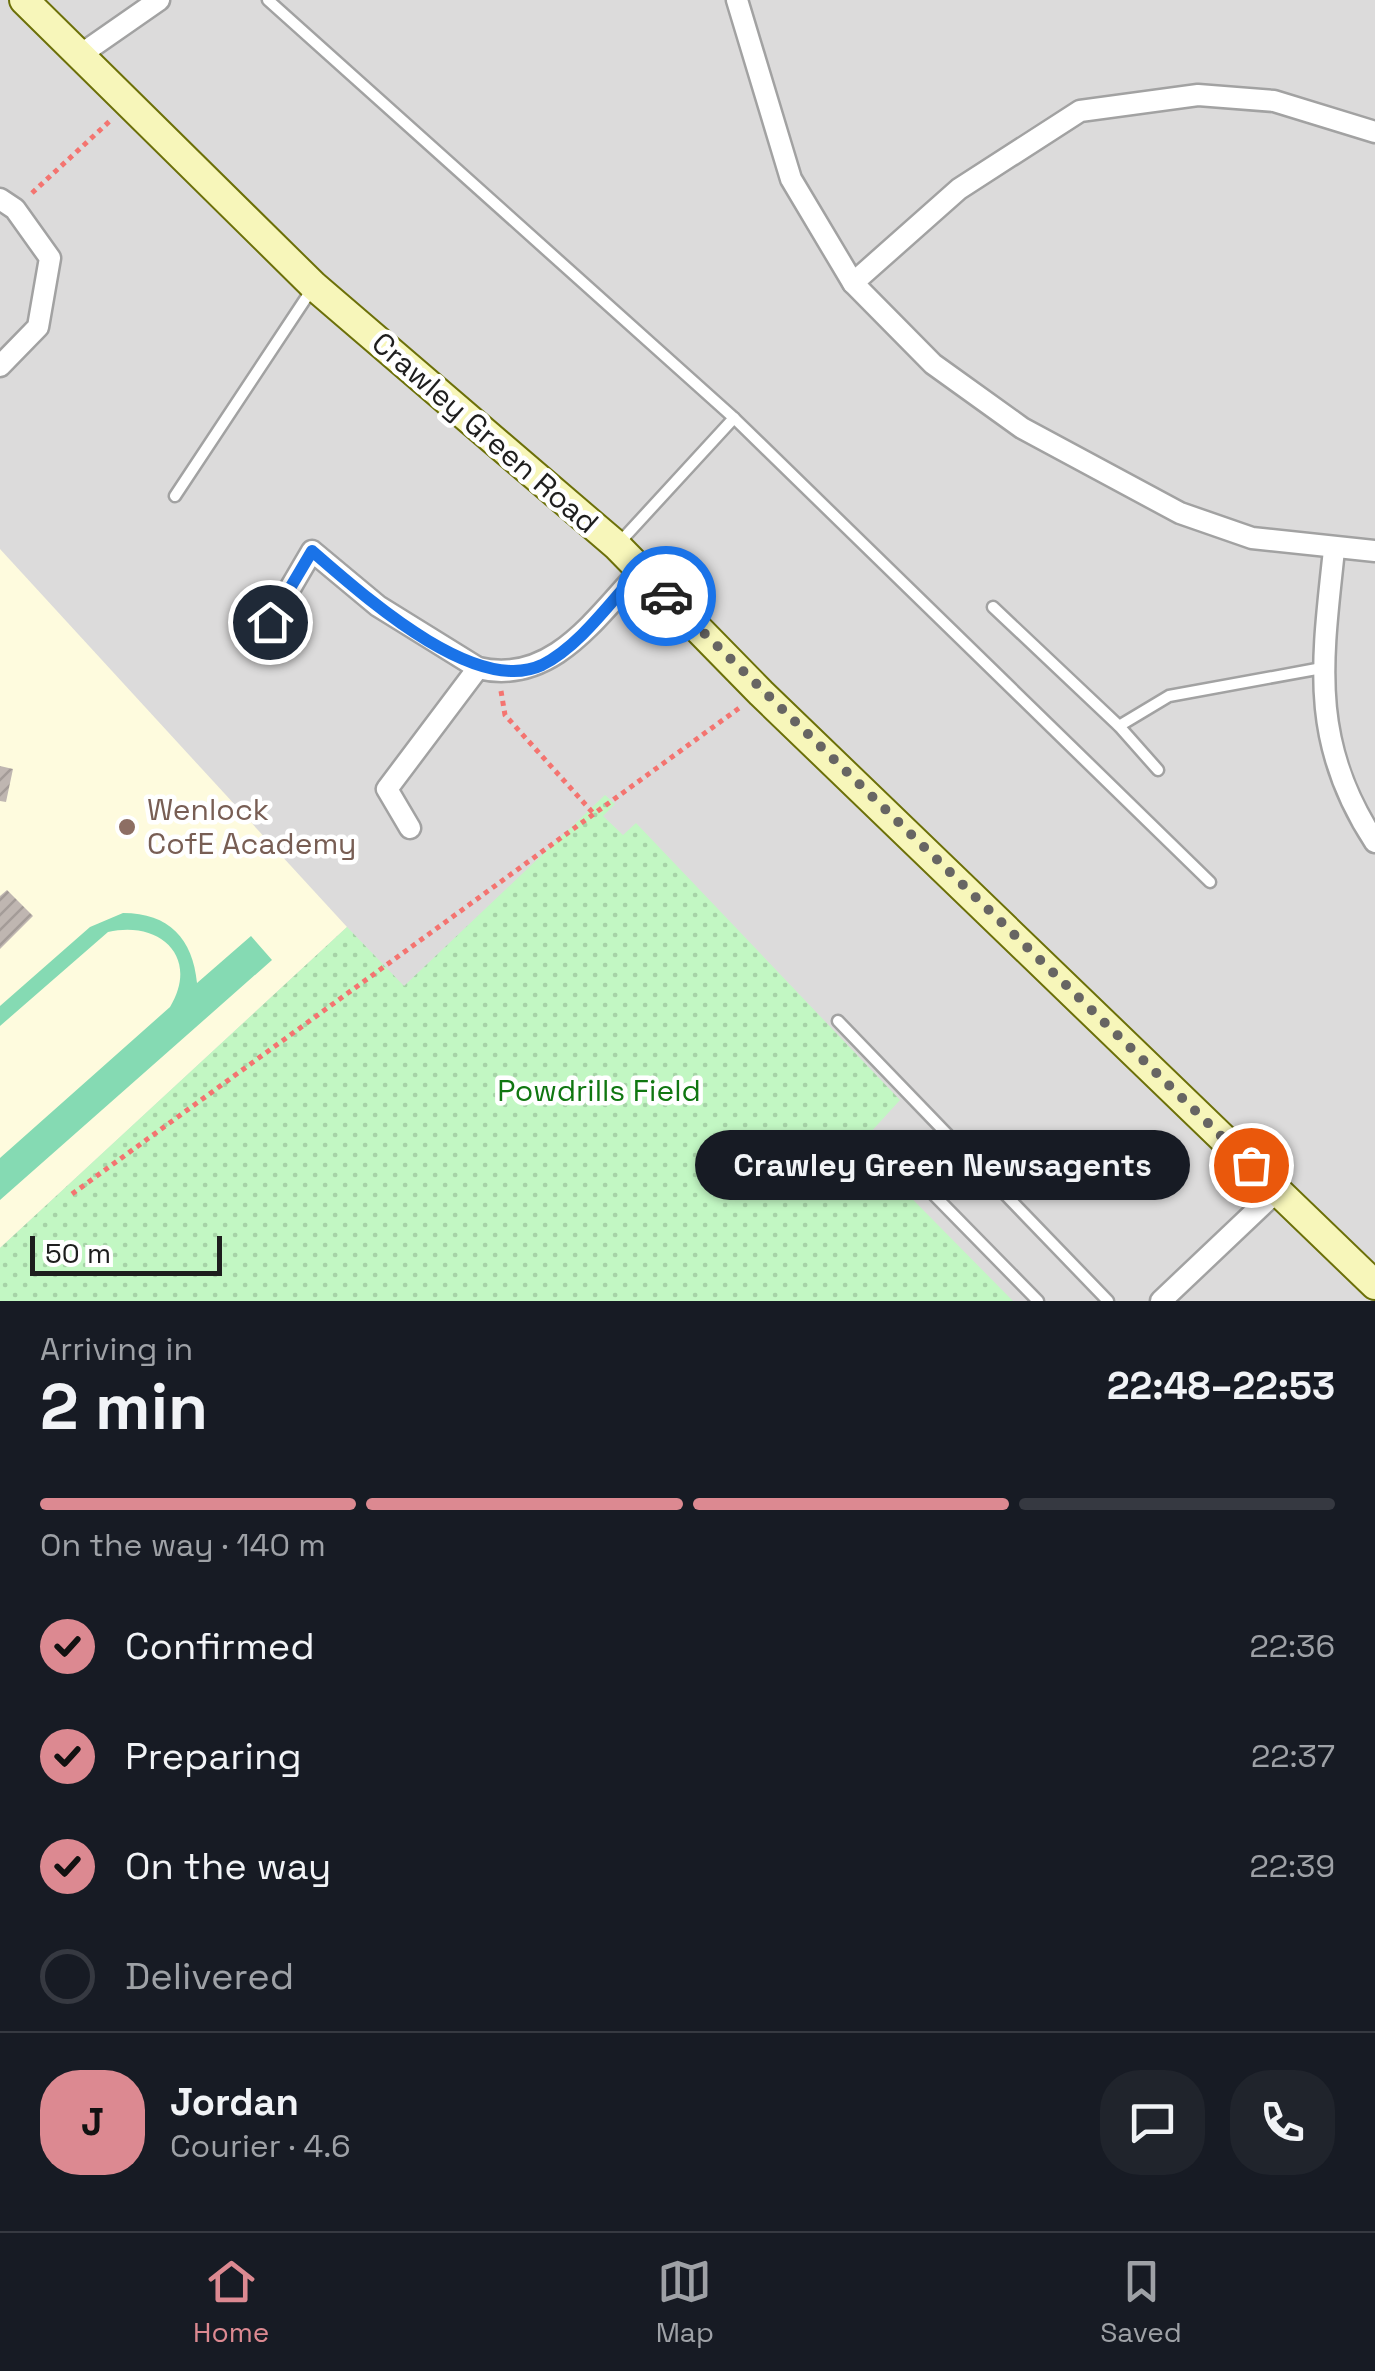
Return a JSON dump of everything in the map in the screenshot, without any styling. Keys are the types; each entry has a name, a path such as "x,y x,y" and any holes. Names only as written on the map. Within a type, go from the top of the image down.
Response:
{"street":[{"name":"Crawley Green Road","path":"24,0 314,286 616,545 761,692 1375,1285"},
{"path":"80,55 159,0"},
{"path":"737,0 792,179 853,283 933,364 1022,428 1180,513 1252,538 1334,550 1375,550"},
{"path":"853,283 959,188 1080,111 1198,95 1255,99 1322,113 1375,132"},
{"path":"0,366 38,327 50,258 8,204"},
{"path":"1334,550 1322,668 1324,714 1350,803 1375,842"},
{"path":"270,622 312,551 378,606 488,670 539,666 565,650 640,570"},
{"path":"410,828 387,790 488,670"},
{"path":"1161,1301 1277,1191"}],"lane":[{"path":"268,0 734,418 1210,882"},
{"path":"175,496 314,286"},
{"path":"616,545 734,418"},
{"path":"993,607 1120,726 1158,770"},
{"path":"1120,726 1170,696 1322,668"},
{"path":"838,1020 1108,1301"},
{"path":"882,1142 1038,1301"}],"path":[{"path":"8,204 127,105"},
{"path":"488,670 505,715 594,814"},
{"path":"72,1194 761,692"}],"shaded area":[{"path":"0,0 1375,0 1375,1301 0,1301"},
{"name":"Wenlock CofE Academy","path":"0,549 347,927 0,1248"}],"green space":[{"name":"Powdrills Field","path":"605,795 615,804 603,816 623,835 636,823 900,1100 859,1145 1013,1301 0,1301 0,1248 347,927 404,986"},
{"path":"123,913 153,918 176,932 190,954 197,983 251,936 272,960 0,1200 0,1158 170,1007 178,989 180,972 170,946 144,932 108,932 0,1026 0,1006 90,927"}],"building":[{"path":"0,766 13,769 6,802 0,801"},
{"path":"7,890 33,916 0,949 0,896"}],"way so far":[{"path":"666,596 1251,1165"}],"place":[{"name":"Wenlock CofE Academy","path":"127,827"},
{"name":"Crawley Green Newsagents","path":"1251,1165"}],"route":[{"path":"270,622 312,551 378,606 478,668 498,672 539,666 565,650 640,570 666,596"}]}
